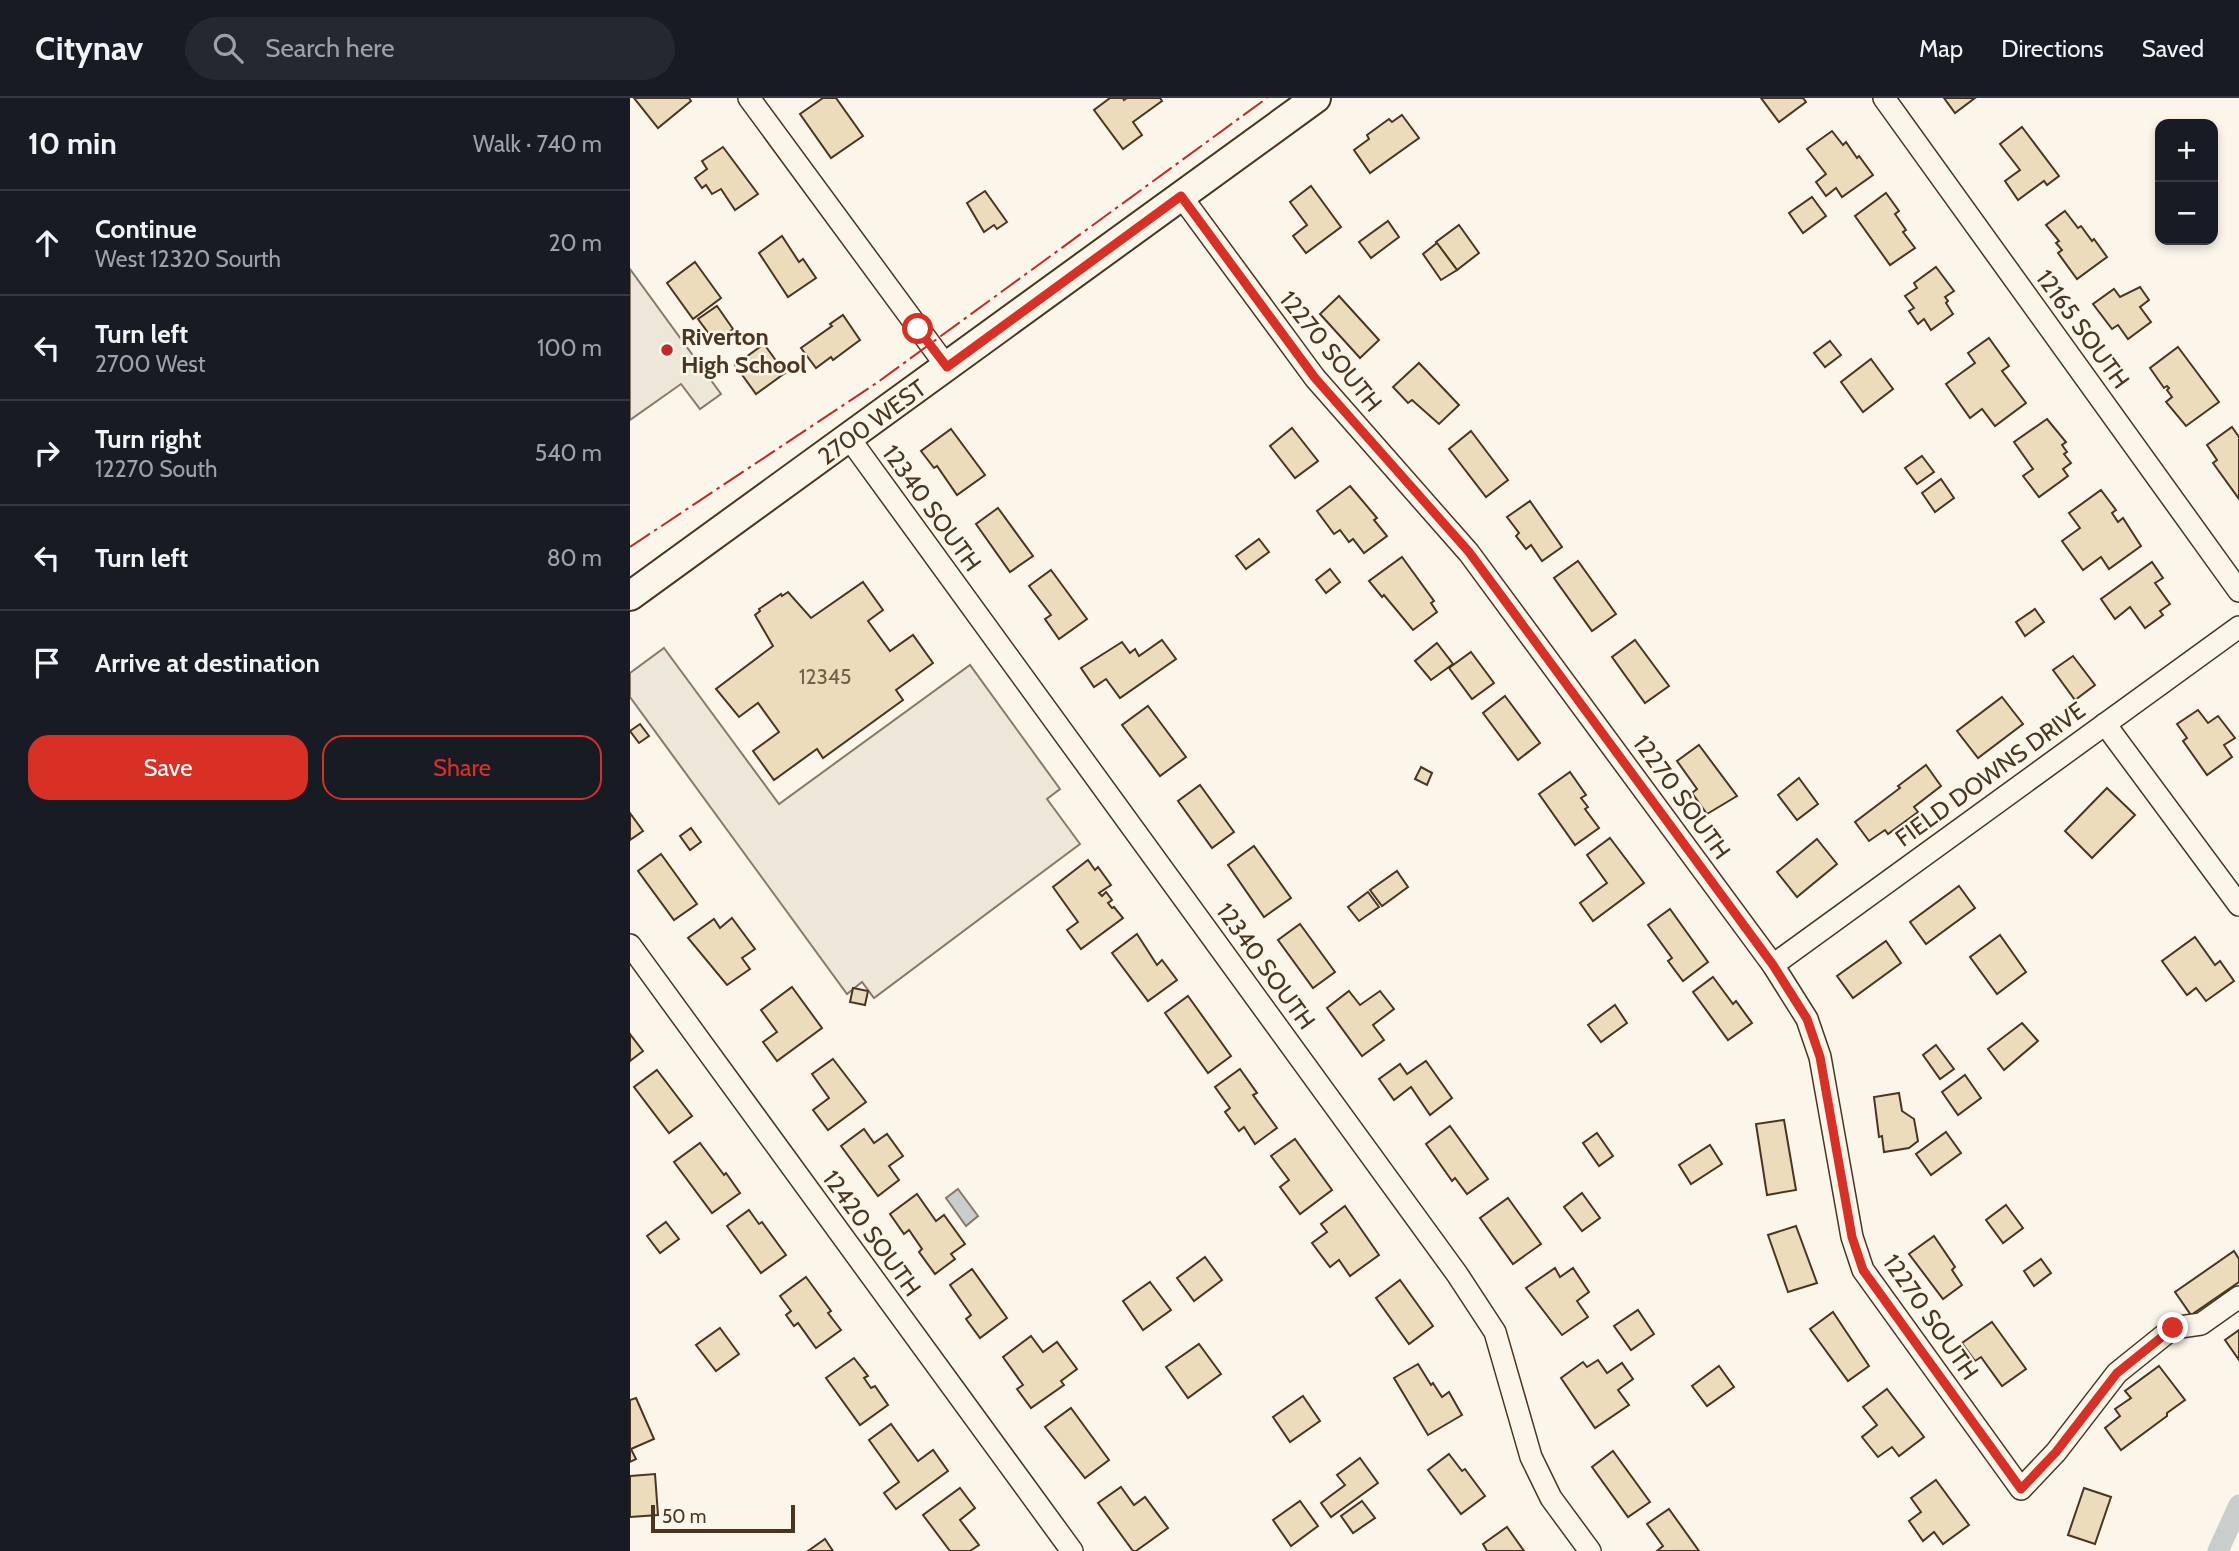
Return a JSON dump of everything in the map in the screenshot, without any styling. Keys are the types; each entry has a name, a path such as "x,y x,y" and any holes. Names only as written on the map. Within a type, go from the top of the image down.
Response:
{"main road":[{"name":"2700 WEST","path":"630,596 1316,98"}],"street":[{"path":"749,98 947,367"},
{"name":"12165 SOUTH","path":"1884,98 2239,590"},
{"name":"12270 SOUTH","path":"1181,196 1315,378 1469,552 1773,965 1807,1019 1820,1057 1852,1237 1863,1270 2021,1489 2056,1452 2117,1373 2173,1328 2201,1324 2239,1297"},
{"name":"12340 SOUTH","path":"849,438 1457,1274 1495,1332 1536,1467 1551,1498 1590,1551"},
{"name":"FIELD DOWNS DRIVE","path":"1773,965 2239,627"},
{"path":"2105,724 2239,905"},
{"name":"12420 SOUTH","path":"630,945 1072,1551"}],"shaded area":[{"path":"630,269 721,394 700,409 681,384 630,420"},
{"path":"664,648 779,804 970,665 1060,789 1047,799 1080,844 874,998 862,982 847,994 630,697 630,673"},
{"path":"958,1189 978,1216 966,1226 946,1198"}],"building":[{"path":"634,98 689,98 691,101 658,128"},
{"path":"823,98 836,98 863,136 831,158 800,114"},
{"path":"1110,98 1160,98 1162,101 1133,122 1142,135 1123,149 1094,110"},
{"path":"1761,98 1803,98 1806,102 1779,122"},
{"path":"1944,98 1975,98 1955,113"},
{"path":"1402,115 1419,138 1370,173 1354,150 1369,139 1367,135 1389,119 1392,122"},
{"path":"2022,127 2059,176 2047,185 2044,181 2018,200 2005,181 2020,170 2000,144"},
{"path":"1832,131 1843,145 1846,142 1873,175 1842,197 1836,188 1826,196 1816,182 1826,174 1807,149"},
{"path":"723,147 758,194 735,210 721,189 712,194 706,185 702,188 695,178 707,169 702,161"},
{"path":"1311,186 1341,227 1306,253 1293,236 1307,225 1290,202"},
{"path":"985,191 1007,222 997,229 994,225 984,232 967,203"},
{"path":"1886,193 1899,211 1895,214 1906,230 1903,232 1915,248 1890,265 1855,216"},
{"path":"1812,197 1826,216 1803,233 1789,213"},
{"path":"2065,211 2078,228 2081,226 2092,241 2094,239 2107,257 2077,279 2058,253 2062,250 2056,243 2059,241 2046,225"},
{"path":"1388,221 1399,237 1371,258 1359,242"},
{"path":"1459,225 1479,253 1457,270 1436,242"},
{"path":"782,236 799,262 803,259 816,278 788,297 759,253"},
{"path":"1437,243 1457,270 1441,280 1423,254"},
{"path":"695,262 721,298 693,319 667,283"},
{"path":"1936,267 1954,291 1945,297 1953,314 1931,330 1924,319 1918,324 1909,311 1914,308 1905,296 1917,288 1914,283"},
{"path":"2140,287 2149,300 2140,307 2151,322 2128,339 2118,325 2112,329 2093,304 2114,289 2120,297"},
{"path":"1339,296 1379,340 1360,358 1320,314"},
{"path":"717,306 733,329 715,342 698,319"},
{"path":"843,315 860,340 833,360 831,357 816,368 801,348"},
{"path":"1989,338 2009,366 2002,371 2026,403 1995,426 1982,409 1970,418 1946,384 1975,363 1968,353"},
{"path":"1830,341 1841,355 1825,367 1814,353"},
{"path":"764,344 785,373 756,394 735,365"},
{"path":"2178,347 2219,402 2186,426 2166,402 2172,397 2167,390 2169,388 2164,388 2150,368"},
{"path":"1871,359 1893,389 1863,412 1841,382"},
{"path":"1419,363 1459,405 1439,424 1412,400 1408,403 1393,387"},
{"path":"2047,419 2066,442 2062,445 2067,452 2064,454 2071,463 2063,469 2068,476 2039,497 2023,476 2033,469 2014,442"},
{"path":"2232,427 2239,437 2239,499 2213,463 2217,460 2207,445"},
{"path":"1292,428 1318,461 1295,478 1270,446"},
{"path":"951,429 985,475 957,495 937,466 934,468 921,451"},
{"path":"1471,431 1508,480 1486,497 1449,449"},
{"path":"1922,456 1934,472 1917,484 1905,468"},
{"path":"1941,479 1954,498 1935,512 1922,493"},
{"path":"1350,486 1377,518 1374,520 1387,536 1364,553 1353,539 1349,542 1340,530 1334,534 1317,511"},
{"path":"2101,490 2116,510 2112,513 2118,522 2123,518 2141,546 2109,569 2101,557 2083,570 2062,541 2080,528 2069,513"},
{"path":"1530,501 1562,547 1542,561 1531,545 1526,549 1516,536 1519,533 1507,517"},
{"path":"998,508 1033,556 1010,572 976,524"},
{"path":"1259,539 1269,552 1246,569 1236,556"},
{"path":"1402,557 1434,601 1431,603 1437,612 1413,630 1369,581"},
{"path":"1578,561 1616,614 1592,631 1554,578"},
{"path":"2152,562 2163,578 2155,583 2170,604 2160,611 2163,615 2145,628 2130,607 2115,619 2101,599"},
{"path":"1330,569 1340,582 1326,593 1316,580"},
{"path":"1051,570 1087,619 1059,639 1045,619 1051,615 1029,586"},
{"path":"863,582 883,610 868,621 890,651 913,635 933,663 896,690 903,700 823,758 817,749 774,780 753,751 779,732 758,703 739,717 716,689 773,646 755,615 759,609 788,592 811,618"},
{"path":"2035,609 2044,622 2025,636 2016,622"},
{"path":"1162,640 1176,659 1120,698 1106,679 1094,687 1081,668 1122,642 1130,653 1135,649 1139,656"},
{"path":"1635,640 1669,686 1645,703 1612,657"},
{"path":"1437,643 1453,664 1431,680 1415,661"},
{"path":"1471,652 1494,683 1472,699 1449,668"},
{"path":"2073,656 2095,685 2075,700 2053,670"},
{"path":"1505,696 1540,743 1518,760 1483,713"},
{"path":"2002,697 2023,724 1978,758 1957,731"},
{"path":"1148,706 1186,757 1160,776 1122,725"},
{"path":"2198,710 2208,723 2218,716 2235,738 2224,745 2232,757 2207,775 2183,741 2187,738 2177,724"},
{"path":"640,724 649,736 639,743 630,731"},
{"path":"1699,745 1737,796 1707,814 1692,793 1697,789 1677,761"},
{"path":"1926,765 1941,786 1914,807 1918,812 1888,834 1885,830 1869,841 1855,822"},
{"path":"1421,767 1432,773 1427,785 1415,779"},
{"path":"1570,772 1586,795 1581,798 1588,807 1585,809 1599,828 1575,845 1539,794"},
{"path":"1799,778 1818,804 1797,820 1778,795"},
{"path":"1200,785 1234,832 1212,848 1178,801"},
{"path":"2107,788 2135,815 2092,858 2065,831"},
{"path":"630,813 643,831 630,840"},
{"path":"691,828 701,842 690,850 680,836"},
{"path":"1610,838 1644,883 1593,921 1580,903 1607,883 1587,855"},
{"path":"1817,839 1837,864 1797,897 1777,872"},
{"path":"1254,846 1291,898 1264,917 1228,865"},
{"path":"661,854 697,904 674,920 638,871"},
{"path":"1088,860 1095,870 1098,867 1111,885 1099,893 1102,896 1106,892 1112,900 1108,903 1123,918 1081,949 1067,930 1078,922 1053,887"},
{"path":"1397,871 1408,887 1382,906 1370,890"},
{"path":"1959,886 1975,908 1926,944 1910,922"},
{"path":"1368,892 1379,907 1359,921 1348,907"},
{"path":"1670,909 1708,962 1683,981 1668,961 1672,958 1648,925"},
{"path":"732,918 755,949 742,958 750,969 727,985 688,938 714,919 720,928"},
{"path":"1300,924 1335,972 1313,988 1278,940"},
{"path":"1137,934 1157,965 1162,960 1177,980 1148,1001 1112,953"},
{"path":"2000,935 2026,972 1997,994 1970,957"},
{"path":"2195,937 2215,965 2220,961 2234,981 2206,1001 2196,988 2187,995 2162,961"},
{"path":"1886,941 1901,963 1853,998 1837,976"},
{"path":"1713,977 1733,1004 1736,1001 1752,1023 1728,1040 1693,992"},
{"path":"792,987 822,1028 777,1061 763,1042 777,1032 761,1010"},
{"path":"853,988 868,991 865,1005 850,1002"},
{"path":"1349,991 1360,1005 1380,991 1394,1009 1373,1025 1384,1040 1362,1056 1327,1008"},
{"path":"1188,996 1231,1056 1208,1073 1165,1013"},
{"path":"1615,1005 1627,1023 1601,1042 1588,1025"},
{"path":"2022,1023 2038,1041 2004,1070 1988,1049"},
{"path":"630,1034 643,1051 630,1061"},
{"path":"1936,1045 1954,1069 1940,1079 1923,1055"},
{"path":"833,1059 866,1102 828,1130 813,1110 829,1098 812,1074"},
{"path":"1426,1061 1452,1098 1430,1115 1411,1087 1394,1100 1379,1079 1400,1064 1407,1074"},
{"path":"1240,1069 1257,1093 1253,1095 1277,1128 1255,1144 1244,1127 1239,1131 1225,1112 1230,1108 1215,1087"},
{"path":"657,1070 692,1116 669,1133 634,1087"},
{"path":"1965,1075 1981,1098 1958,1115 1942,1092"},
{"path":"1899,1093 1902,1111 1914,1119 1918,1141 1909,1148 1884,1152 1882,1136 1879,1137 1874,1097"},
{"path":"1784,1120 1796,1190 1767,1195 1756,1124"},
{"path":"1450,1126 1488,1179 1467,1194 1455,1178 1452,1181 1426,1144"},
{"path":"864,1129 874,1143 887,1134 903,1156 889,1166 899,1180 878,1196 841,1146"},
{"path":"1946,1132 1961,1153 1931,1175 1916,1154"},
{"path":"1597,1133 1613,1156 1599,1166 1583,1143"},
{"path":"1295,1139 1332,1190 1300,1214 1280,1187 1289,1180 1271,1156"},
{"path":"700,1143 740,1193 712,1213 674,1162"},
{"path":"1710,1145 1722,1164 1691,1184 1679,1165"},
{"path":"1582,1193 1600,1218 1582,1231 1564,1207"},
{"path":"917,1194 936,1221 944,1215 965,1244 951,1254 955,1259 935,1274 919,1252 922,1249 909,1230 904,1234 890,1214"},
{"path":"1508,1198 1541,1244 1513,1264 1480,1218"},
{"path":"2006,1205 2023,1228 2003,1243 1986,1220"},
{"path":"1345,1206 1379,1255 1350,1276 1339,1260 1330,1267 1312,1243 1327,1232 1321,1224"},
{"path":"749,1210 759,1224 762,1222 786,1255 761,1273 727,1226"},
{"path":"666,1222 679,1239 660,1253 647,1236"},
{"path":"1796,1226 1817,1283 1788,1292 1768,1235"},
{"path":"1934,1236 1955,1267 1952,1270 1962,1285 1943,1299 1909,1254"},
{"path":"2234,1251 2239,1259 2239,1282 2191,1315 2175,1292"},
{"path":"1205,1257 1222,1280 1194,1301 1177,1278"},
{"path":"2041,1259 2051,1273 2034,1286 2024,1271"},
{"path":"1555,1268 1560,1277 1573,1268 1589,1292 1577,1301 1588,1317 1562,1335 1526,1288"},
{"path":"972,1269 1007,1318 980,1338 966,1319 971,1315 950,1285"},
{"path":"806,1277 831,1311 828,1313 841,1330 816,1348 798,1323 794,1326 786,1315 791,1311 780,1296"},
{"path":"1400,1280 1433,1326 1409,1344 1376,1298"},
{"path":"1150,1282 1171,1310 1143,1330 1123,1301"},
{"path":"1638,1310 1654,1334 1631,1350 1614,1326"},
{"path":"1833,1312 1869,1366 1848,1381 1810,1329"},
{"path":"1992,1322 2026,1369 2002,1386 1981,1357 1975,1361 1962,1343"},
{"path":"720,1328 739,1354 716,1371 696,1345"},
{"path":"2239,1330 2239,1360 2225,1340"},
{"path":"1031,1336 1043,1352 1057,1342 1077,1369 1061,1381 1064,1385 1031,1408 1017,1389 1023,1385 1003,1357"},
{"path":"1199,1344 1221,1374 1188,1398 1166,1367"},
{"path":"854,1358 868,1376 864,1378 871,1388 875,1386 888,1405 860,1425 826,1378"},
{"path":"1598,1360 1607,1373 1622,1363 1633,1379 1618,1390 1629,1405 1595,1428 1561,1378 1583,1362 1587,1367"},
{"path":"1418,1364 1442,1397 1449,1392 1462,1415 1428,1435 1394,1378"},
{"path":"1719,1366 1734,1387 1707,1406 1692,1386"},
{"path":"2159,1366 2185,1400 2121,1450 2105,1428 2120,1416 2115,1409 2131,1398 2125,1391"},
{"path":"1887,1389 1924,1437 1899,1456 1892,1447 1878,1457 1862,1437 1877,1425 1863,1407"},
{"path":"1303,1396 1320,1421 1290,1442 1273,1417"},
{"path":"636,1398 654,1439 631,1449 636,1459 630,1462 630,1400"},
{"path":"1071,1408 1109,1460 1085,1478 1045,1427"},
{"path":"891,1424 918,1461 933,1450 948,1471 896,1509 884,1493 899,1482 869,1440"},
{"path":"1613,1451 1650,1502 1628,1517 1592,1467"},
{"path":"1449,1454 1462,1471 1465,1469 1485,1496 1461,1514 1428,1470"},
{"path":"1360,1458 1378,1483 1331,1517 1321,1503 1345,1485 1337,1475"},
{"path":"655,1474 658,1515 630,1517 630,1476"},
{"path":"1936,1480 1969,1525 1943,1544 1934,1532 1923,1541 1909,1521 1921,1512 1911,1498"},
{"path":"1121,1487 1134,1505 1145,1497 1168,1528 1136,1551 1133,1551 1098,1503"},
{"path":"960,1488 975,1508 960,1520 979,1545 970,1551 950,1551 923,1515"},
{"path":"2084,1488 2111,1497 2095,1544 2068,1535"},
{"path":"1300,1501 1318,1526 1291,1546 1273,1520"},
{"path":"1362,1501 1375,1518 1353,1533 1341,1516"},
{"path":"1669,1509 1699,1551 1657,1551 1663,1546 1647,1524"},
{"path":"1507,1527 1524,1551 1487,1551 1483,1544"},
{"path":"825,1539 833,1551 808,1551"}],"waterway":[{"path":"2218,1551 2239,1505"}],"power":[{"path":"630,547 878,382 1267,98"}],"place":[{"name":"Riverton High School","path":"667,350"}],"route":[{"path":"918,329 947,367 1181,196 1315,378 1469,552 1773,965 1807,1019 1820,1057 1852,1237 1863,1270 2021,1489 2056,1452 2117,1373 2173,1328"}]}
